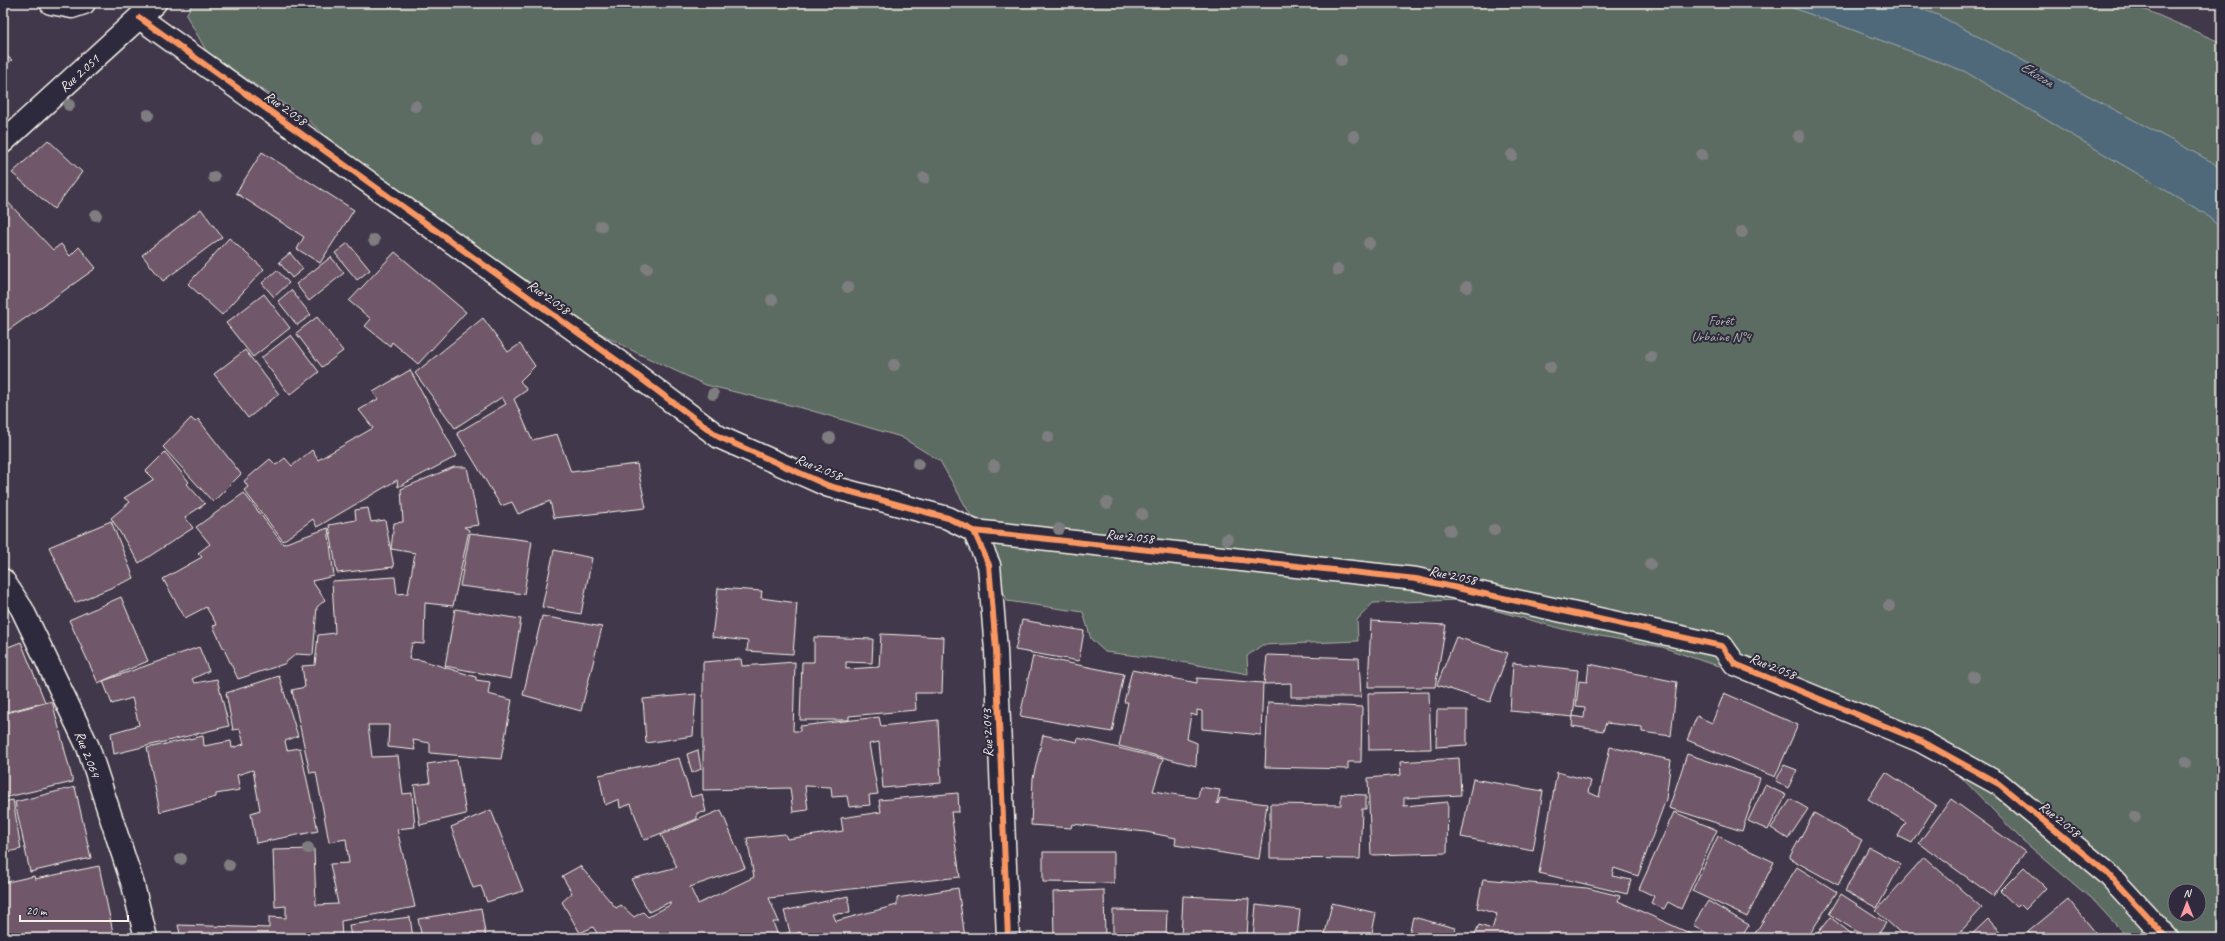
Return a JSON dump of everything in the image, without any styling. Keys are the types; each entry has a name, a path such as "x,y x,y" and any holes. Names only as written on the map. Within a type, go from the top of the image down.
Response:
{"street":[{"path":"51,3 72,7 84,3"},
{"name":"Rue 2.051","path":"3,142 155,3"},
{"name":"Rue 2.058","path":"140,18 619,362 719,437 829,486 948,518 974,531 1416,579 1722,646 1735,664 1921,741 1999,784 2107,873 2167,938"},
{"name":"Rue 2.043","path":"974,531 989,565 996,650 1008,938"},
{"name":"Rue 2.064","path":"3,580 22,609 88,747 133,885 146,938"}],"green space":[{"name":"Forêt Urbaine N°4","path":"193,3 1780,3 1964,71 2204,213 2222,229 2222,938 2128,938 2095,902 2021,839 1959,775 1864,722 1748,673 1708,663 1662,647 1566,630 1458,600 1373,603 1357,620 1358,641 1262,645 1247,656 1248,674 1170,660 1105,652 1091,639 1083,612 1007,601 983,537 940,461 901,437 806,409 706,385 637,353 596,331 424,224 309,121 207,52 186,15"},
{"path":"1903,3 2130,3 2222,43 2222,171 2212,162 1938,15"}],"water":[{"name":"Ekozoa","path":"1780,3 1903,3 1938,15 2212,162 2222,171 2222,229 2204,213 1964,71"}],"building":[{"path":"3,54 12,60 3,67"},
{"path":"48,140 82,172 54,209 12,173"},
{"path":"262,152 354,210 320,263 297,249 304,237 236,193"},
{"path":"3,197 53,250 61,244 70,256 79,247 96,268 3,334"},
{"path":"201,209 222,237 163,281 142,255"},
{"path":"229,238 264,269 222,315 188,284"},
{"path":"348,243 370,270 357,280 335,253"},
{"path":"395,252 466,312 418,364 392,342 390,346 365,326 371,319 349,301"},
{"path":"290,253 303,269 292,278 279,262"},
{"path":"331,257 344,273 309,301 296,284"},
{"path":"277,270 289,283 274,297 262,283"},
{"path":"291,290 311,315 297,325 278,301"},
{"path":"264,294 290,328 253,357 226,323"},
{"path":"317,317 343,351 322,367 296,333"},
{"path":"483,318 508,352 520,344 535,366 520,381 527,390 514,399 532,440 557,434 571,472 637,464 646,508 554,518 550,501 518,514 512,502 501,506 457,433 506,404 502,397 455,428 415,373"},
{"path":"291,335 319,372 290,395 261,358"},
{"path":"245,350 279,394 248,418 214,374"},
{"path":"410,370 457,456 398,487 397,480 317,527 313,519 283,541 244,490 248,487 244,481 270,459 276,465 285,458 292,466 312,450 318,460 373,428 359,410 378,399 373,392"},
{"path":"191,418 195,422 198,419 241,474 213,502 163,447"},
{"path":"165,452 189,482 187,484 205,504 185,517 193,528 139,563 111,518 130,502 124,498 154,479 146,471"},
{"path":"454,467 467,467 479,525 464,527 469,530 453,606 425,603 424,644 412,643 409,659 421,660 476,677 476,680 490,682 488,694 512,700 501,759 430,753 430,743 413,740 415,750 388,747 389,725 368,725 372,757 398,756 403,794 412,793 415,827 397,829 415,907 341,921 342,938 181,938 178,925 269,928 269,917 286,918 286,906 275,907 273,850 314,849 316,905 338,904 330,864 349,863 346,839 329,842 316,772 310,773 292,690 305,687 302,666 315,665 318,635 335,633 332,581 395,577 397,594 408,593 415,553 391,549 394,523 403,522 401,489"},
{"path":"244,493 283,544 328,528 334,576 312,581 325,600 317,607 313,655 296,654 284,664 238,679 213,626 217,625 206,607 185,618 163,579 202,557 198,553 210,544 196,527"},
{"path":"368,508 371,522 385,520 394,567 337,573 329,525 356,520 355,510"},
{"path":"111,521 134,578 75,603 49,547"},
{"path":"470,533 532,541 524,594 460,586"},
{"path":"554,550 592,558 581,614 542,607"},
{"path":"718,588 762,591 761,598 797,603 793,654 747,651 748,641 712,637"},
{"path":"121,597 148,661 98,683 69,620"},
{"path":"455,609 521,619 511,679 445,666"},
{"path":"542,616 602,627 581,711 523,695"},
{"path":"1022,620 1084,631 1079,661 1015,650"},
{"path":"1371,621 1446,625 1435,687 1368,687"},
{"path":"881,634 944,637 942,693 915,693 916,710 849,716 849,720 800,720 802,662 814,662 814,637 873,639 872,663 846,662 846,669 879,667"},
{"path":"1456,637 1508,653 1490,702 1437,685"},
{"path":"21,642 45,702 3,713 3,649"},
{"path":"199,647 209,671 192,679 195,683 217,679 229,726 114,754 111,733 139,725 132,698 112,704 103,681"},
{"path":"1267,655 1359,658 1361,697 1291,697 1291,683 1264,684"},
{"path":"1033,656 1124,674 1112,732 1020,716"},
{"path":"741,659 742,666 795,662 793,731 800,731 800,726 879,717 881,726 938,720 941,783 883,788 879,742 869,744 878,794 869,795 870,805 849,807 847,796 832,797 831,787 805,786 808,810 793,812 790,788 703,790 703,662"},
{"path":"1513,663 1578,670 1573,717 1510,711"},
{"path":"1589,664 1677,682 1671,736 1642,732 1642,727 1606,723 1603,731 1572,726 1573,716 1584,718 1585,707 1576,706 1579,681 1587,682"},
{"path":"1132,670 1197,683 1197,678 1263,683 1261,735 1202,729 1202,711 1197,710 1197,716 1191,714 1187,739 1197,743 1196,766 1119,746 1128,702 1124,702"},
{"path":"279,676 298,736 285,741 287,750 300,748 318,831 256,843 251,813 260,810 253,770 237,775 240,790 216,794 216,797 160,812 147,748 203,736 204,746 231,741 232,748 244,744 240,729 233,730 226,693"},
{"path":"1429,692 1431,749 1369,750 1368,693"},
{"path":"1724,693 1798,725 1775,777 1687,740 1697,716 1712,723"},
{"path":"696,694 693,736 646,743 643,699"},
{"path":"52,701 73,782 3,798 3,714"},
{"path":"1268,702 1362,707 1361,762 1348,762 1348,769 1265,767"},
{"path":"1437,710 1467,710 1467,745 1436,747"},
{"path":"1043,735 1077,742 1078,738 1163,759 1153,791 1198,798 1200,787 1220,790 1218,804 1220,798 1267,804 1259,859 1175,845 1176,838 1146,832 1072,824 1071,828 1031,825 1033,778"},
{"path":"1610,747 1671,760 1666,799 1638,876 1614,868 1612,876 1631,880 1627,894 1539,873 1557,772 1591,781 1588,792 1599,797"},
{"path":"698,750 701,769 692,773 687,754"},
{"path":"1687,754 1760,778 1742,831 1669,808"},
{"path":"679,758 691,797 702,794 706,812 697,813 697,819 644,840 631,804 620,808 619,799 605,805 599,775"},
{"path":"1459,758 1461,795 1404,798 1404,806 1448,802 1447,853 1371,855 1368,778 1401,775 1400,762"},
{"path":"457,760 466,814 420,825 414,785 430,783 427,764"},
{"path":"1784,765 1797,770 1788,788 1776,781"},
{"path":"1886,772 1936,805 1912,843 1898,836 1906,822 1868,799"},
{"path":"1473,779 1543,791 1533,851 1461,837"},
{"path":"1765,785 1786,795 1768,830 1748,821"},
{"path":"75,787 91,858 30,872 15,802"},
{"path":"958,793 959,812 951,812 960,877 769,898 779,922 773,922 778,936 790,932 784,911 848,896 850,913 833,914 836,921 897,905 897,898 958,888 965,938 801,938 800,932 793,935 794,938 685,938 683,934 678,938 588,938 597,933 593,927 580,933 562,902 572,893 562,876 580,866 616,908 621,905 634,917 643,912 648,917 670,905 670,902 649,912 631,879 677,867 661,835 721,810 745,868 690,887 698,904 754,877 747,838 785,834 787,839 843,831 841,818 881,812 879,800"},
{"path":"1341,794 1366,795 1366,809 1362,809 1360,859 1270,858 1270,804 1341,805"},
{"path":"1791,799 1808,809 1788,839 1771,828"},
{"path":"1951,799 2025,852 1993,896 1919,843"},
{"path":"13,800 21,849 3,853 3,802"},
{"path":"491,810 523,891 487,902 481,886 473,888 451,827"},
{"path":"1674,812 1717,830 1681,909 1668,902 1664,909 1651,903 1654,896 1639,889"},
{"path":"1814,813 1862,840 1838,885 1789,858"},
{"path":"1718,836 1774,862 1747,917 1692,891"},
{"path":"1869,847 1901,864 1877,908 1845,891"},
{"path":"1043,852 1114,852 1114,883 1043,882"},
{"path":"1924,857 1982,908 1955,938 1906,938 1876,911"},
{"path":"99,866 114,937 122,935 123,938 3,938 3,883 34,876 35,879"},
{"path":"1797,867 1837,892 1807,938 1759,938 1754,935"},
{"path":"2024,867 2046,888 2025,910 2019,904 2016,906 2000,891"},
{"path":"1483,879 1587,888 1620,896 1618,901 1696,936 1473,938 1479,925 1492,929 1497,914 1477,908"},
{"path":"1104,890 1105,938 1054,938 1053,892"},
{"path":"1841,894 1886,923 1876,938 1867,938 1829,914"},
{"path":"1183,896 1249,899 1247,938 1181,938"},
{"path":"2068,899 2100,938 2033,938 2028,932"},
{"path":"1708,901 1749,925 1741,938 1715,938 1693,925"},
{"path":"1332,903 1376,913 1371,938 1324,938"},
{"path":"1256,905 1300,910 1297,938 1253,938"},
{"path":"481,908 486,938 422,938 418,919"},
{"path":"1113,910 1167,911 1166,938 1113,938"},
{"path":"410,917 413,938 351,938 349,925"},
{"path":"1413,917 1455,928 1453,938 1408,938"},
{"path":"1830,917 1857,938 1814,938"},
{"path":"1988,919 2006,938 1968,938"}],"cycle path":[{"path":"140,18 619,362 719,437 829,486 948,518 974,531 1416,579 1722,646 1735,664 1921,741 1999,784 2107,873 2167,938"},
{"path":"974,531 989,565 996,650 1008,938"}]}
